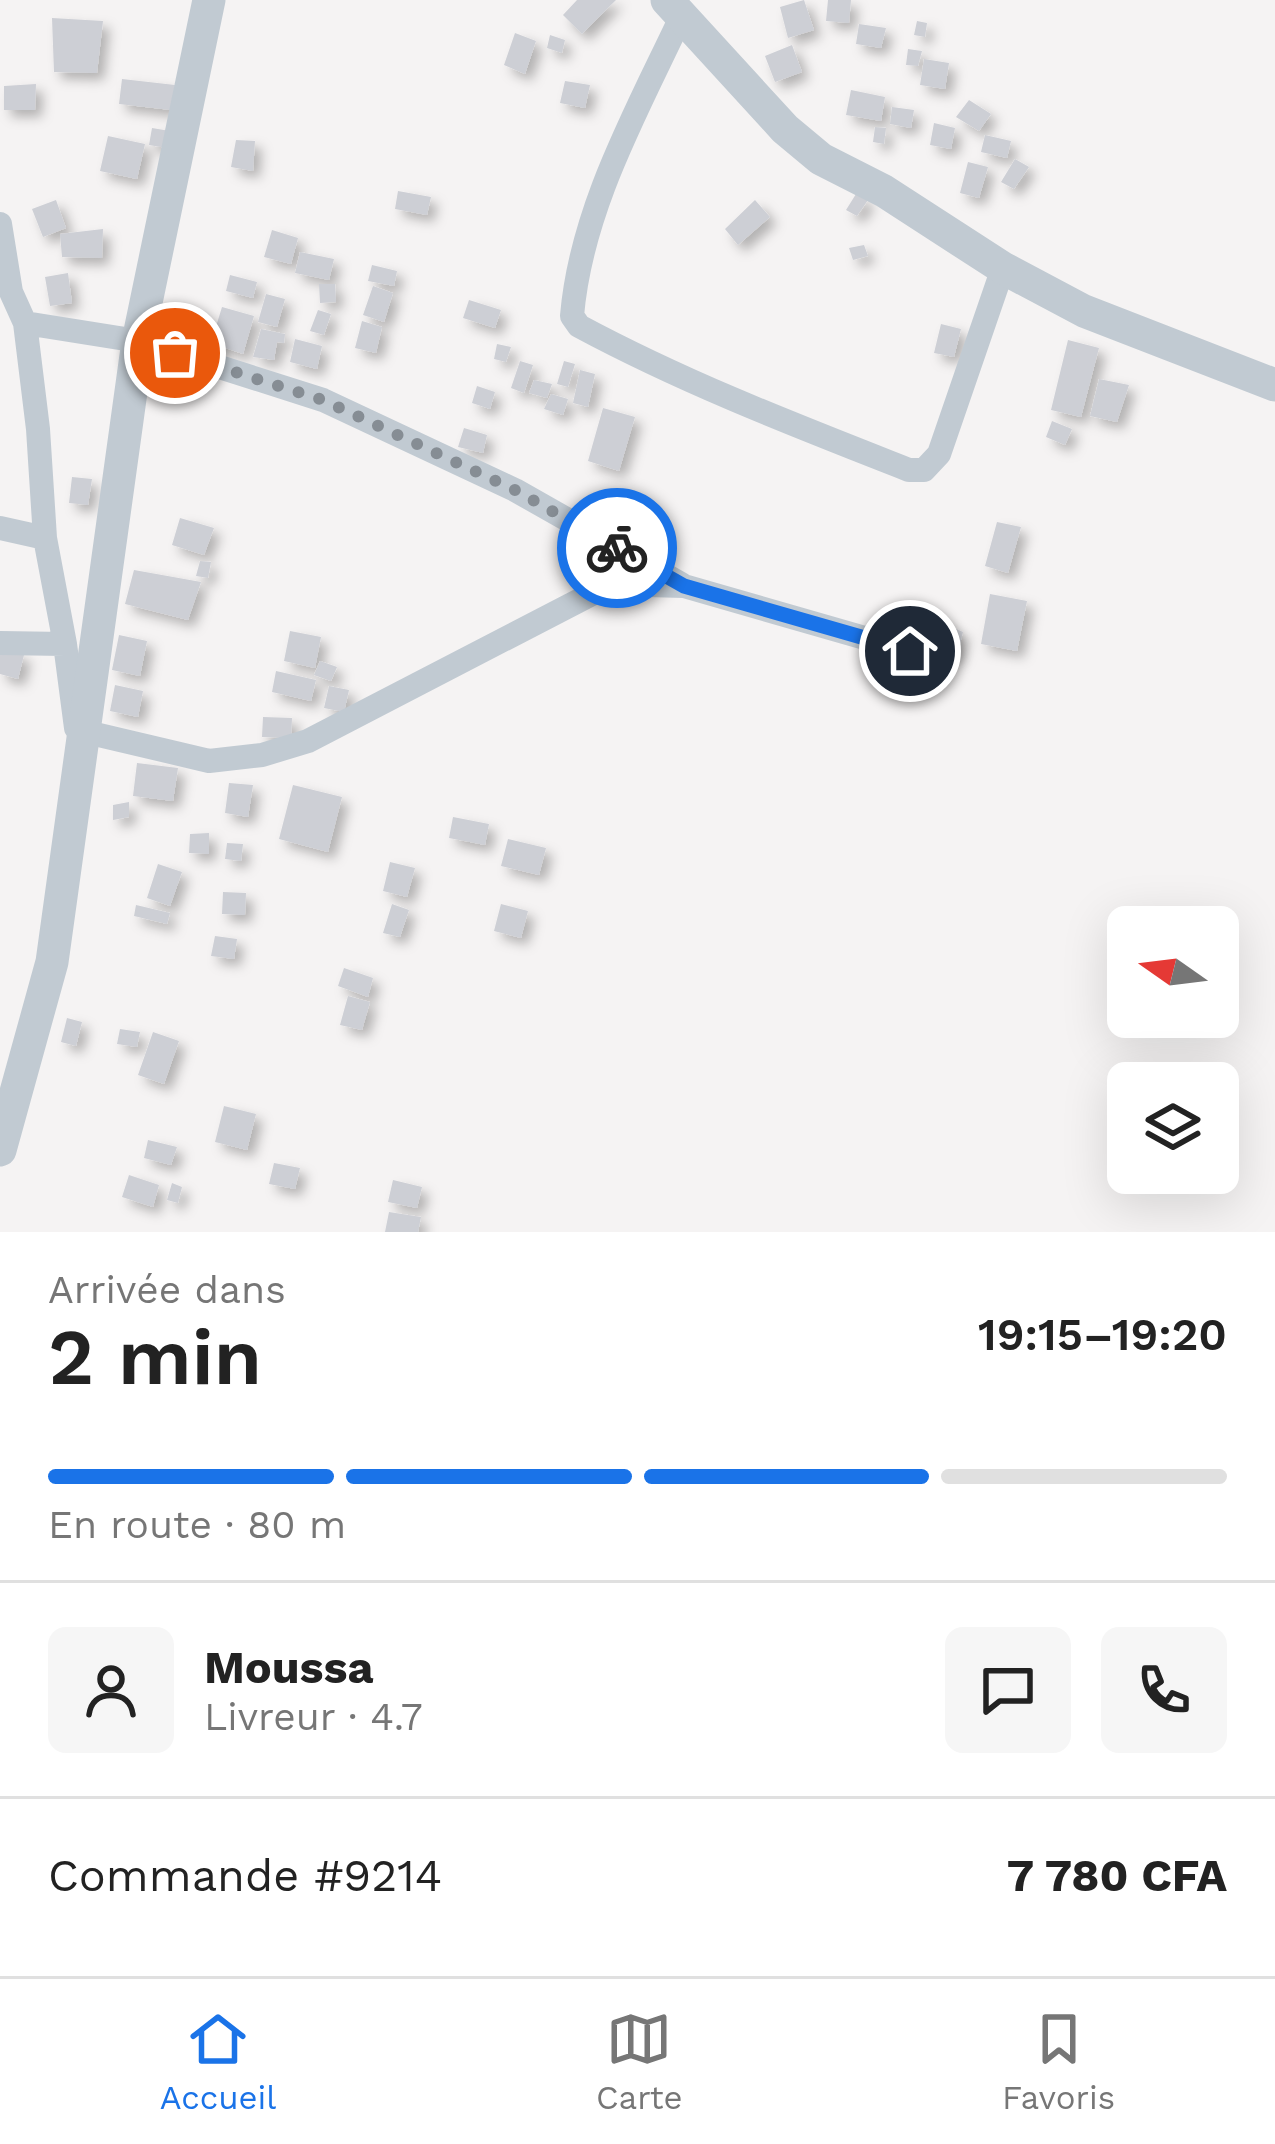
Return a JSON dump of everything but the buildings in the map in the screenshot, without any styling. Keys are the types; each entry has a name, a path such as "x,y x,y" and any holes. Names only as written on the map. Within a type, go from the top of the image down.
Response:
{"street":[{"path":"0,1150 52,962 138,341 208,0"},
{"path":"1003,268 939,454 924,470 909,470 652,365 579,326 572,316 583,243 675,7 784,129 821,159 884,191 1003,268 1084,310 1275,385"},
{"path":"0,224 5,290 25,323 45,538 81,743"},
{"path":"25,323 138,341 323,400 515,490 684,586 910,651"},
{"path":"0,527 45,538"},
{"path":"81,743 209,760 262,755 308,741 611,584 684,586"},
{"path":"0,643 65,644"}],"way so far":[{"path":"175,353 323,400 515,490 617,548"}],"route":[{"path":"617,548 684,586 910,651"}]}
